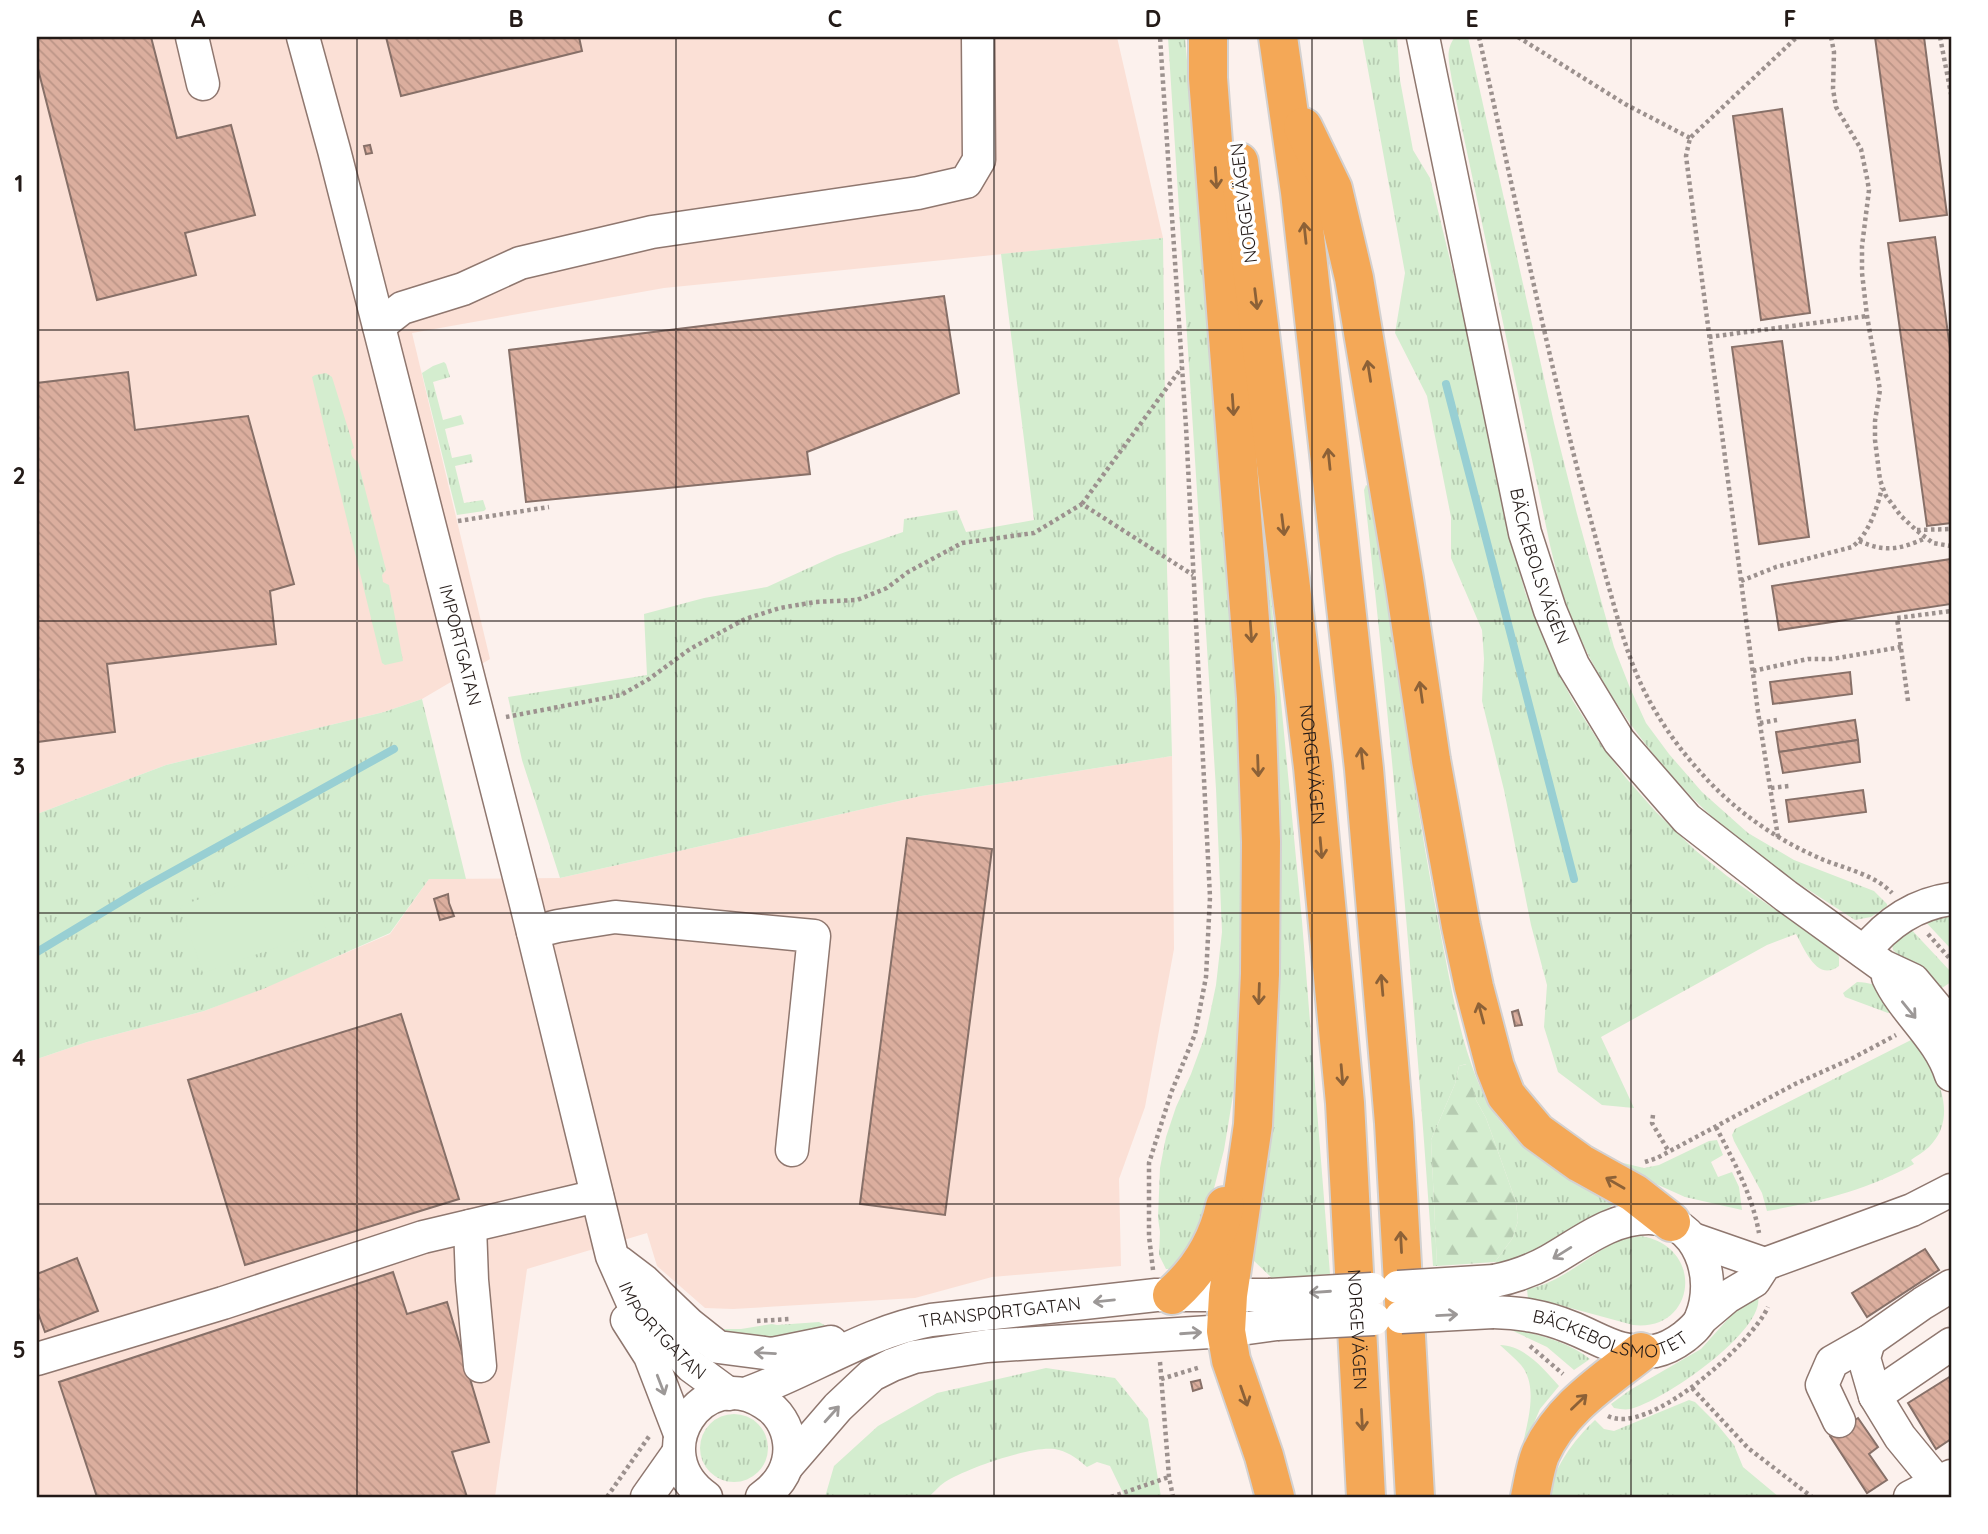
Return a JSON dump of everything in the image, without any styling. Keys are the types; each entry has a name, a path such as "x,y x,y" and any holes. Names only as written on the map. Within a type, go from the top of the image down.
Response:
{"highway":[{"path":"1208,37 1208,78 1255,698 1261,842 1260,974 1253,1125 1227,1313 1231,1360 1275,1497"},
{"name":"NORGEVÄGEN","path":"1224,37 1314,781 1345,1103 1366,1497"},
{"path":"1278,37 1300,191 1364,769 1394,1123 1415,1497"},
{"path":"1286,93 1333,190 1354,278 1433,772 1461,926 1495,1067 1506,1095 1537,1132 1580,1163 1634,1193 1682,1230"},
{"path":"1172,1295 1187,1282 1202,1262 1221,1225 1242,1124 1255,1082"},
{"path":"1530,1497 1539,1457 1558,1423 1586,1395 1641,1352"}],"street":[{"path":"192,37 203,84"},
{"name":"IMPORTGATAN","path":"303,37 533,932 612,1256 635,1308 691,1366 737,1394"},
{"path":"379,326 402,308 463,289 520,263 652,232 918,192 966,181 979,160 978,37"},
{"name":"BÄCKEBOLSVÄGEN","path":"1423,37 1525,533 1550,610 1573,665 1619,741 1687,819 1786,896 1874,959 1913,981 1938,1010 1948,1051"},
{"path":"1874,959 1877,936 1909,912 1933,902 1951,899"},
{"path":"533,932 615,917 814,936 792,1150"},
{"name":"BÄCKEBOLSVÄGEN","path":"1874,959 1896,994 1948,1051"},
{"path":"1701,1320 1727,1297 1754,1281 1765,1265 1912,1210 1951,1190"},
{"path":"37,1359 210,1307 424,1237 597,1196"},
{"name":"BÄCKEBOLSMOTET","path":"1273,1310 1493,1297 1528,1314 1570,1327 1607,1346 1641,1352 1660,1350 1678,1342 1701,1320 1707,1296 1706,1276 1702,1256 1682,1230 1653,1218 1635,1219 1616,1223 1597,1232 1519,1276 1493,1297"},
{"path":"470,1226 480,1366"},
{"path":"1682,1230 1765,1265"},
{"name":"IMPORTGATAN","path":"612,1256 718,1346 772,1354 855,1335 880,1334"},
{"name":"IMPORTGATAN","path":"612,1256 612,1292 650,1356 671,1438"},
{"path":"1839,1421 1822,1385 1832,1362 1869,1341 1951,1286"},
{"name":"TRANSPORTGATAN","path":"647,1497 671,1438 701,1404 714,1397 774,1384 880,1334 906,1325 1172,1295 1227,1313"},
{"name":"TRANSPORTGATAN","path":"762,1497 779,1482 787,1466 838,1407 873,1376 892,1365 914,1357 987,1346 1227,1313 1273,1310"},
{"path":"1869,1341 1864,1358 1875,1396 1900,1437 1937,1487"},
{"path":"1875,1396 1951,1344"},
{"path":"737,1394 754,1397 770,1406 782,1421 789,1438 787,1466"},
{"path":"671,1438 685,1476 694,1488 706,1497"}],"path":[{"path":"1149,1236 1149,1163 1171,1093 1195,1034 1206,977 1210,897 1182,367 1160,37"},
{"path":"1479,37 1551,361 1585,500 1618,619 1640,682 1666,728 1701,774 1737,808 1778,837 1887,888 1951,960"},
{"path":"1518,37 1625,104 1689,138"},
{"path":"1778,837 1760,723 1686,156 1689,138 1797,37"},
{"path":"1831,37 1836,107 1861,149 1867,178 1861,246 1867,316 1879,382 1875,440 1880,480 1886,496 1916,530 1933,543 1951,546"},
{"path":"1940,37 1951,94"},
{"path":"1709,337 1867,316"},
{"path":"502,718 621,695 649,679 690,649 745,619 780,608 815,602 858,600 887,588 908,572 962,543 1034,533 1082,504 1182,367"},
{"path":"1741,581 1776,567 1852,547 1859,541 1874,512 1883,487"},
{"path":"1082,504 1194,575"},
{"path":"453,522 549,507"},
{"path":"1916,530 1951,529"},
{"path":"1859,541 1871,547 1894,549 1926,538"},
{"path":"1908,701 1897,618 1951,611"},
{"path":"1753,671 1808,659 1857,656 1901,646"},
{"path":"1760,723 1777,720"},
{"path":"1771,788 1789,786"},
{"path":"1657,1158 1795,1084 1850,1059 1919,1022"},
{"path":"1653,1115 1652,1123 1669,1152"},
{"path":"754,1321 792,1319"},
{"path":"1692,1388 1748,1448 1812,1497"},
{"path":"1163,1396 1169,1477 1174,1497"},
{"path":"607,1497 671,1438"},
{"path":"1111,1497 1169,1477"}],"shaded area":[{"path":"37,37 1117,37 1163,238 664,288 412,333 490,659 422,699 384,712 166,765 37,814"},
{"path":"1172,756 1174,949 1145,1107 1119,1179 1121,1266 992,1277 915,1298 733,1309 705,1308 657,1266 647,1233 527,1269 495,1497 37,1497 37,1059 87,1042 204,1011 390,934 429,879 560,878 921,796"}],"green space":[{"path":"1168,37 1185,37 1234,620 1234,683 1247,846 1238,1065 1224,1150 1200,1242 1172,1273 1166,1269 1159,1255 1160,1168 1176,1107 1206,1033 1216,985 1222,932 1216,789"},
{"path":"1362,37 1397,37 1400,80 1413,150 1430,178 1473,354 1525,592 1554,664 1573,701 1626,778 1695,850 1727,876 1836,952 1839,957 1839,966 1831,970 1818,967 1807,955 1796,934 1767,945 1601,1037 1634,1108 1602,1105 1558,1072 1544,1027 1547,985 1531,925 1504,790 1482,701 1482,630 1451,558 1451,517 1427,396 1395,333 1405,273"},
{"path":"1455,37 1468,37 1554,423 1577,514 1614,647 1646,723 1702,792 1748,833 1794,860 1874,891 1887,906 1871,917 1855,920 1822,899 1758,855 1703,808 1679,784 1634,729 1580,638 1564,599 1550,545 1452,81 1449,53"},
{"path":"1163,238 1172,756 921,796 560,878 522,760 508,697 647,675 644,614 704,598 767,587 837,555 903,532 904,519 957,510 966,532 1034,520 1001,254"},
{"path":"444,362 450,377 433,382 443,420 461,415 464,424 445,429 452,458 471,454 473,462 455,466 464,503 483,500 486,509 484,511 457,515 422,373"},
{"path":"326,373 332,377 354,448 351,450 352,456 358,462 386,570 382,575 383,582 389,585 403,661 385,665 382,663 312,377"},
{"path":"1366,485 1370,487 1431,885 1468,1056 1486,1098 1508,1130 1536,1154 1615,1204 1521,1259 1500,1264 1495,1262 1512,1239 1518,1221 1516,1202 1486,1118 1476,1100 1466,1064 1459,1066 1455,1084 1431,1140 1437,1266 1433,1266 1403,878 1364,490"},
{"path":"1261,492 1302,921 1330,1274 1273,1279 1252,1259 1277,1057 1276,861 1257,493"},
{"path":"422,699 466,879 429,879 390,933 263,989 204,1011 87,1042 37,1059 37,814 166,765 384,712"},
{"path":"303,863 326,930 203,973 180,906"},
{"path":"1951,912 1951,949 1922,918"},
{"path":"1908,926 1951,972 1951,982 1936,992 1893,950 1892,944"},
{"path":"1857,982 1872,984 1881,990 1895,1013 1888,1013 1845,997 1843,993"},
{"path":"1911,1040 1936,1078 1944,1106 1943,1121 1929,1147 1911,1160 1914,1164 1879,1181 1824,1199 1767,1211 1762,1193 1734,1141 1732,1135 1735,1129"},
{"path":"1467,1064 1476,1100 1486,1118 1516,1202 1518,1221 1512,1239 1495,1262 1437,1266 1431,1140 1455,1084 1459,1066"},
{"path":"1717,1140 1723,1155 1711,1162 1718,1177 1732,1172 1739,1187 1742,1210 1685,1197 1645,1179 1619,1162 1644,1168 1659,1165 1709,1141"},
{"path":"1641,1236 1662,1243 1676,1256 1684,1271 1685,1287 1680,1303 1670,1316 1654,1324 1633,1325 1541,1300 1528,1299 1527,1289 1560,1277 1613,1243"},
{"path":"1758,1296 1756,1311 1746,1327 1709,1363 1645,1404 1628,1409 1614,1408 1611,1404 1630,1390 1701,1349 1736,1310"},
{"path":"819,1322 828,1327 786,1343 722,1332 722,1329"},
{"path":"1511,1330 1563,1344 1590,1359 1574,1370 1547,1347"},
{"path":"1500,1345 1525,1353 1559,1386 1540,1409 1521,1453 1530,1408 1530,1385 1521,1365"},
{"path":"1046,1368 1115,1378 1148,1419 1161,1497 1125,1497 1110,1466 1097,1462 1087,1467 1067,1453 1048,1449 1001,1458 968,1471 945,1482 929,1497 825,1497 834,1466 878,1426 937,1393"},
{"path":"1689,1400 1695,1402 1716,1423 1734,1445 1743,1467 1779,1497 1548,1497 1555,1475 1566,1455 1595,1420 1604,1429 1614,1431"},
{"path":"741,1414 762,1429 768,1441 766,1461 758,1472 741,1482 727,1482 710,1472 702,1461 700,1441 710,1424 721,1416"}],"building":[{"path":"37,37 151,37 177,138 231,125 255,215 185,233 196,275 97,300 37,65"},
{"path":"386,37 579,37 582,51 401,96"},
{"path":"1875,37 1924,37 1947,215 1900,221"},
{"path":"1782,109 1810,313 1761,320 1733,116"},
{"path":"370,145 372,153 366,154 364,146"},
{"path":"1935,237 1951,356 1951,523 1927,526 1888,243"},
{"path":"944,296 959,393 807,452 810,474 526,502 509,350"},
{"path":"1782,341 1809,537 1759,544 1732,347"},
{"path":"128,372 135,430 248,416 294,584 270,591 276,644 107,664 115,732 37,742 37,383"},
{"path":"1951,559 1951,604 1779,630 1772,586"},
{"path":"1850,672 1852,694 1773,704 1770,682"},
{"path":"1855,720 1858,740 1779,752 1776,732"},
{"path":"1858,740 1860,762 1783,773 1779,752"},
{"path":"1863,790 1866,812 1789,822 1786,800"},
{"path":"907,838 992,849 945,1215 860,1204"},
{"path":"448,894 454,916 440,920 434,899"},
{"path":"1518,1010 1522,1025 1515,1026 1512,1012"},
{"path":"401,1014 459,1199 245,1265 188,1080"},
{"path":"1925,1249 1939,1270 1867,1317 1852,1293"},
{"path":"77,1258 98,1311 45,1332 37,1310 37,1274"},
{"path":"393,1272 407,1314 447,1302 489,1442 452,1452 467,1497 97,1497 59,1382"},
{"path":"1951,1376 1951,1439 1936,1449 1908,1403"},
{"path":"1200,1380 1202,1388 1193,1391 1191,1382"},
{"path":"1858,1418 1878,1447 1869,1454 1887,1480 1867,1493 1830,1436"}],"waterway":[{"path":"1446,384 1574,879"},
{"path":"37,952 143,888 394,749"}]}
